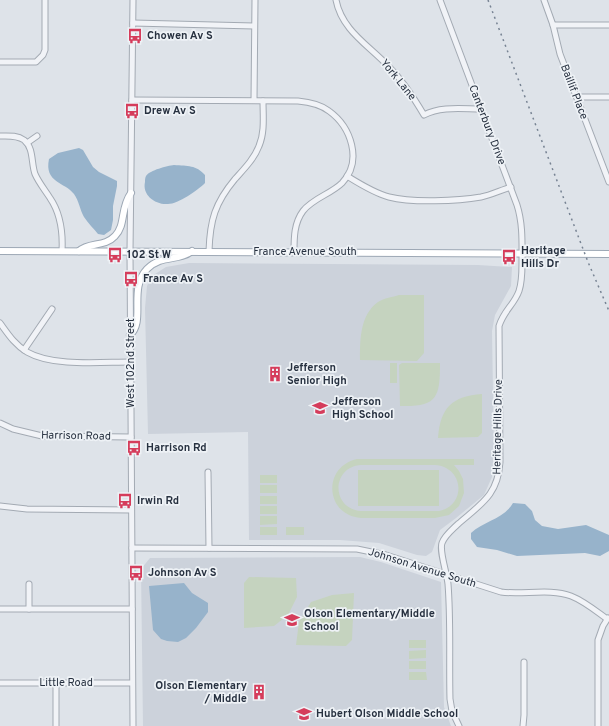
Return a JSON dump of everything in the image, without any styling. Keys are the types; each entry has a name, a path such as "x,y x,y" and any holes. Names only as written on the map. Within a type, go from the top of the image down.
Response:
{"main road":[{"path":"79,251 84,247 102,244 115,237 120,229 124,206 131,193"},
{"name":"France Avenue South","path":"0,251 522,252 609,254"},
{"path":"130,335 135,330 137,325 137,293 141,278 145,272 151,266 163,259 186,256 192,252"}],"street":[{"path":"0,62 36,62 43,55 45,50 45,0"},
{"name":"West 102nd Street","path":"132,726 130,252 133,0"},
{"path":"254,100 255,0"},
{"name":"York Lane","path":"336,0 341,15 347,26 390,68 402,82 424,115 431,111 445,109 481,109"},
{"name":"Canterbury Drive","path":"440,0 520,214 522,252"},
{"name":"Baillif Place","path":"544,0 553,25 560,54 606,169 609,182"},
{"path":"132,24 254,26"},
{"path":"553,25 609,25"},
{"path":"576,97 609,97"},
{"path":"132,100 298,101 308,102 320,106 328,110 337,118 349,135 353,158 351,167 347,176 334,189 315,200 302,212 295,228 294,252"},
{"path":"209,252 211,225 217,204 229,186 254,156 259,146 262,130 263,101"},
{"path":"0,136 19,137 30,149 35,173 50,198 59,218 62,234 62,251"},
{"path":"27,144 37,136"},
{"path":"347,176 388,197 410,200 466,199 483,196 511,187"},
{"name":"Heritage Hills Drive","path":"459,726 452,710 450,699 449,598 447,575 441,549 442,542 451,530 493,491 499,472 499,326 505,312 515,300 521,285 522,252"},
{"path":"24,350 52,309"},
{"path":"0,323 13,340 24,350 49,361 131,362"},
{"name":"Harrison Road","path":"0,423 13,429 42,436 131,437"},
{"path":"208,472 209,548"},
{"path":"0,506 27,509 131,510"},
{"name":"Johnson Avenue South","path":"132,548 357,549 386,555 501,592 515,594 560,593 571,596 608,618"},
{"path":"29,584 29,609"},
{"path":"0,609 132,609"},
{"path":"598,726 598,640 603,626 608,618"},
{"path":"523,726 524,662"},
{"name":"Little Road","path":"0,683 132,683"},
{"path":"56,683 56,726"}],"shaded area":[{"name":"Jefferson High School","path":"189,263 478,265 512,267 511,286 495,315 492,331 494,457 492,477 484,495 440,530 432,552 426,556 417,555 379,543 340,540 249,540 248,432 148,434 145,308 147,286 152,276 166,267"},
{"name":"Olson Elementary/Middle School","path":"360,557 381,562 441,582 444,707 451,726 143,726 141,569 150,558"}],"green space":[{"path":"399,295 424,295 424,353 417,361 360,360 362,328 364,321 372,307 378,302"},
{"path":"390,363 397,363 397,383 390,383"},
{"path":"402,363 440,363 439,385 434,398 429,402 422,405 400,406 399,365"},
{"path":"482,394 482,433 478,437 438,438 439,428 445,411 455,401 472,395"},
{"path":"357,459 474,459 474,465 454,465 463,479 464,493 459,506 449,515 435,518 361,518 349,515 340,509 332,490 333,480 338,471 346,464","holes":["361,465 435,465 445,467 452,472 458,486 458,494 454,502 448,507 439,511 361,511 351,509 344,503 340,496 338,488 340,480 344,473 351,467"]},
{"path":"358,470 439,470 439,506 358,506"},
{"path":"260,475 277,475 277,483 260,483"},
{"path":"260,485 277,485 277,493 260,493"},
{"path":"260,496 277,496 277,504 260,504"},
{"path":"260,506 277,506 277,514 260,514"},
{"path":"260,516 277,516 277,524 260,525"},
{"path":"260,527 277,527 277,535 260,535"},
{"path":"286,527 304,527 304,535 286,535"},
{"path":"249,577 296,578 297,597 288,615 274,626 244,628 244,583"},
{"path":"354,593 352,640 346,646 296,645 299,622 311,602 332,595"},
{"path":"409,640 426,640 426,648 409,648"},
{"path":"426,650 426,658 409,659 409,651"},
{"path":"409,661 426,661 426,669 409,669"},
{"path":"409,672 426,672 427,680 409,680"}],"water":[{"path":"79,148 83,150 93,167 99,172 117,181 111,230 104,235 98,234 83,214 74,194 52,177 48,167 49,159 58,153"},
{"path":"174,165 198,169 205,175 205,183 193,193 177,202 168,204 158,203 150,198 146,191 146,176 155,170"},
{"path":"513,503 525,504 532,511 535,520 542,526 558,529 586,525 609,535 609,551 600,556 585,553 517,556 497,550 477,547 471,539 471,533 504,513"},
{"path":"184,583 192,593 208,603 208,612 186,638 178,642 161,639 153,630 149,586"}],"railway":[{"path":"488,0 588,262 609,311"}],"place":[{"name":"Chowen Av S","path":"135,36"},
{"name":"Drew Av S","path":"132,111"},
{"name":"102 St W","path":"115,255"},
{"name":"Heritage Hills Dr","path":"509,257"},
{"name":"France Av S","path":"131,279"},
{"name":"Jefferson Senior High","path":"275,374"},
{"name":"Jefferson High School","path":"320,408"},
{"name":"Harrison Rd","path":"134,448"},
{"name":"Irwin Rd","path":"125,501"},
{"name":"Johnson Av S","path":"136,573"},
{"name":"Olson Elementary/Middle School","path":"292,620"},
{"name":"Olson Elementary / Middle","path":"259,692"},
{"name":"Hubert Olson Middle School","path":"304,714"}]}
